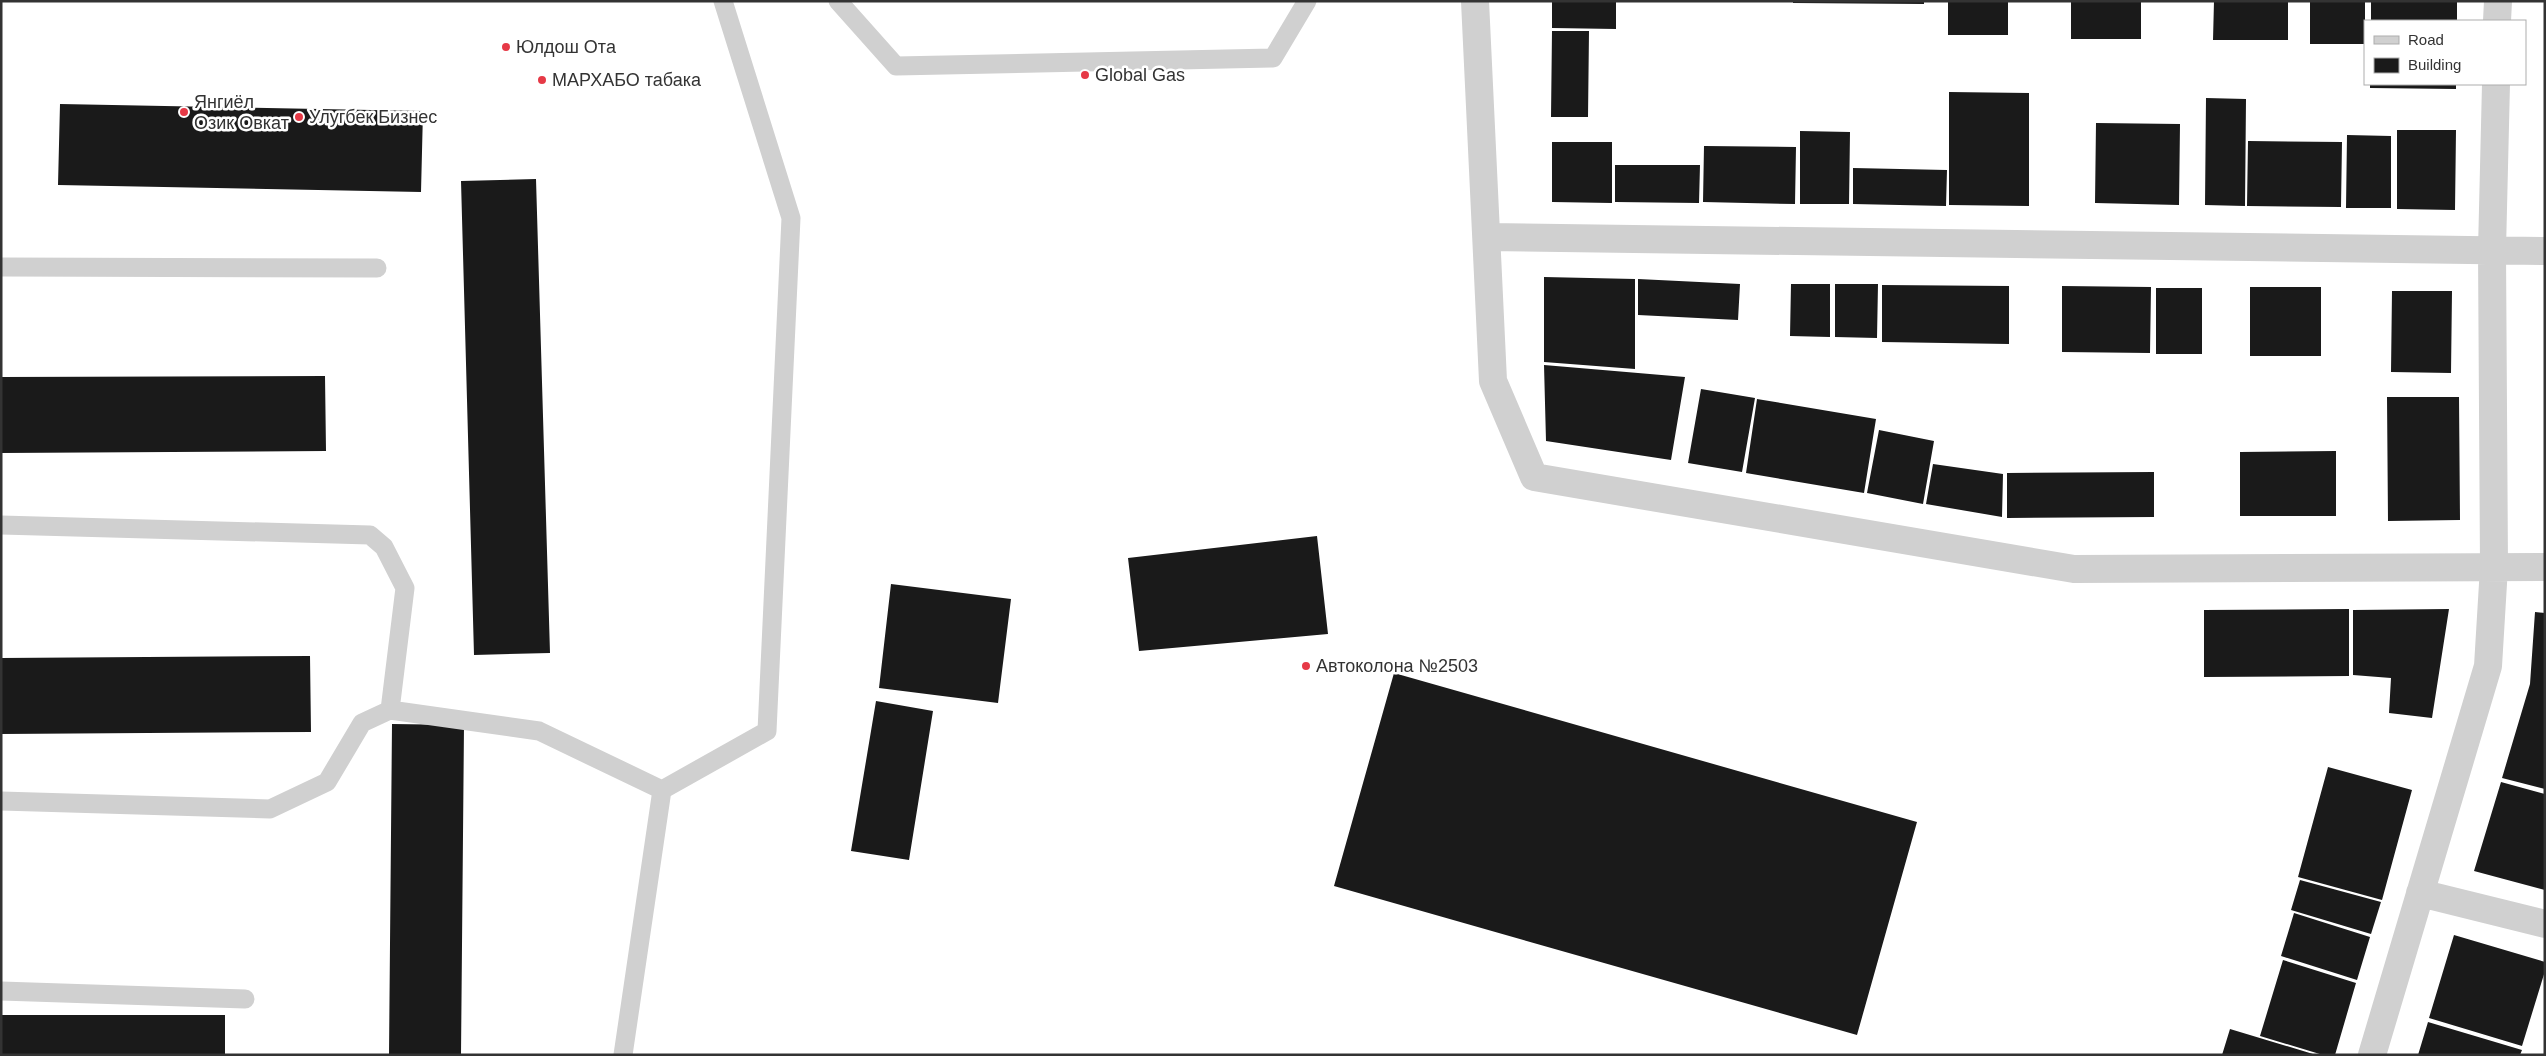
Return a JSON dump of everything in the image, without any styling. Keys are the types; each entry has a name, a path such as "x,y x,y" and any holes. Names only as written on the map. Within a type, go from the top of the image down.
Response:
{"street":[{"path":"1475,1 1493,381 1534,477 2074,569 2545,567"},
{"path":"2497,20 2498,1"},
{"path":"2372,1055 2488,666 2494,567 2492,250 2496,85"},
{"path":"1487,237 2545,251"},
{"path":"2420,893 2545,924"}],"lane":[{"path":"662,790 767,731 791,218 724,1"},
{"path":"838,1 896,66 1273,58 1307,1"},
{"path":"1,267 377,268"},
{"path":"1,526 370,534 384,547 405,588 390,710"},
{"path":"1,801 270,810 327,782 362,723 390,710 539,731 662,790"},
{"path":"623,1055 662,790"},
{"path":"1,991 245,999"}],"building":[{"path":"1552,1 1616,1 1616,29 1552,28"},
{"path":"1793,1 1924,1 1924,4 1793,3"},
{"path":"1948,1 2008,1 2008,35 1948,35"},
{"path":"2071,1 2141,1 2141,39 2071,39"},
{"path":"2214,1 2288,1 2288,40 2213,40"},
{"path":"2310,1 2365,1 2364,44 2310,44"},
{"path":"2371,1 2457,1 2457,20 2371,20"},
{"path":"1552,31 1589,31 1588,117 1551,117"},
{"path":"2370,85 2456,85 2456,89 2370,88"},
{"path":"1949,92 2029,93 2029,206 1949,205"},
{"path":"2206,98 2246,99 2245,206 2205,205"},
{"path":"60,104 423,111 421,192 58,185"},
{"path":"2096,123 2180,124 2179,205 2095,203"},
{"path":"2397,130 2456,130 2455,210 2397,209"},
{"path":"1800,131 1850,132 1849,204 1800,204"},
{"path":"2347,135 2391,136 2391,208 2346,208"},
{"path":"2248,141 2342,142 2341,207 2247,206"},
{"path":"1552,142 1612,142 1612,203 1552,202"},
{"path":"1704,146 1796,147 1795,204 1703,202"},
{"path":"1615,165 1700,165 1699,203 1615,202"},
{"path":"1853,168 1947,170 1946,206 1853,204"},
{"path":"536,179 550,653 474,655 461,181"},
{"path":"1544,277 1635,279 1635,369 1544,362"},
{"path":"1638,279 1740,284 1738,320 1638,315"},
{"path":"1791,284 1830,284 1830,337 1790,336"},
{"path":"1835,284 1878,284 1877,338 1835,337"},
{"path":"1882,285 2009,286 2009,344 1882,342"},
{"path":"2062,286 2151,287 2150,353 2062,352"},
{"path":"2250,287 2321,287 2321,356 2250,356"},
{"path":"2156,288 2202,288 2202,354 2156,354"},
{"path":"2392,291 2452,291 2451,373 2391,372"},
{"path":"1544,365 1685,377 1671,460 1546,441"},
{"path":"325,376 326,451 1,453 1,377"},
{"path":"1701,389 1755,398 1742,472 1688,463"},
{"path":"2387,397 2459,397 2460,520 2388,521"},
{"path":"1757,399 1876,419 1864,493 1746,473"},
{"path":"1879,430 1934,441 1923,504 1867,493"},
{"path":"2336,451 2336,516 2240,516 2240,452"},
{"path":"1933,464 2003,474 2002,517 1926,504"},
{"path":"2154,472 2154,517 2007,518 2007,473"},
{"path":"1317,536 1328,634 1139,651 1128,558"},
{"path":"891,584 1011,599 998,703 879,688"},
{"path":"2349,609 2349,676 2204,677 2204,610"},
{"path":"2449,609 2432,718 2389,713 2391,678 2353,675 2353,610"},
{"path":"2535,612 2545,613 2545,789 2502,778 2530,684"},
{"path":"310,656 311,732 1,734 1,658"},
{"path":"1394,673 1917,822 1857,1035 1334,886"},
{"path":"876,701 933,711 909,860 851,851"},
{"path":"392,724 464,725 461,1055 389,1055"},
{"path":"2328,767 2412,790 2382,900 2298,877"},
{"path":"2501,782 2545,794 2545,890 2474,871"},
{"path":"2300,880 2381,902 2371,934 2291,910"},
{"path":"2294,913 2370,937 2357,980 2281,956"},
{"path":"2454,935 2545,962 2545,971 2522,1046 2429,1018"},
{"path":"2283,960 2356,983 2335,1055 2323,1055 2260,1036"},
{"path":"1,1015 225,1015 225,1055 1,1055"},
{"path":"2428,1022 2522,1050 2520,1055 2418,1055"},
{"path":"2230,1029 2313,1054 2313,1055 2222,1055"}],"place":[{"name":"Юлдош Ота","path":"506,47"},
{"name":"Global Gas","path":"1085,75"},
{"name":"МАРХАБО табака","path":"542,80"},
{"name":"Янгиёл Озик Овкат","path":"184,112"},
{"name":"Улугбек Бизнес","path":"299,117"},
{"name":"Автоколона №2503","path":"1306,666"}]}
